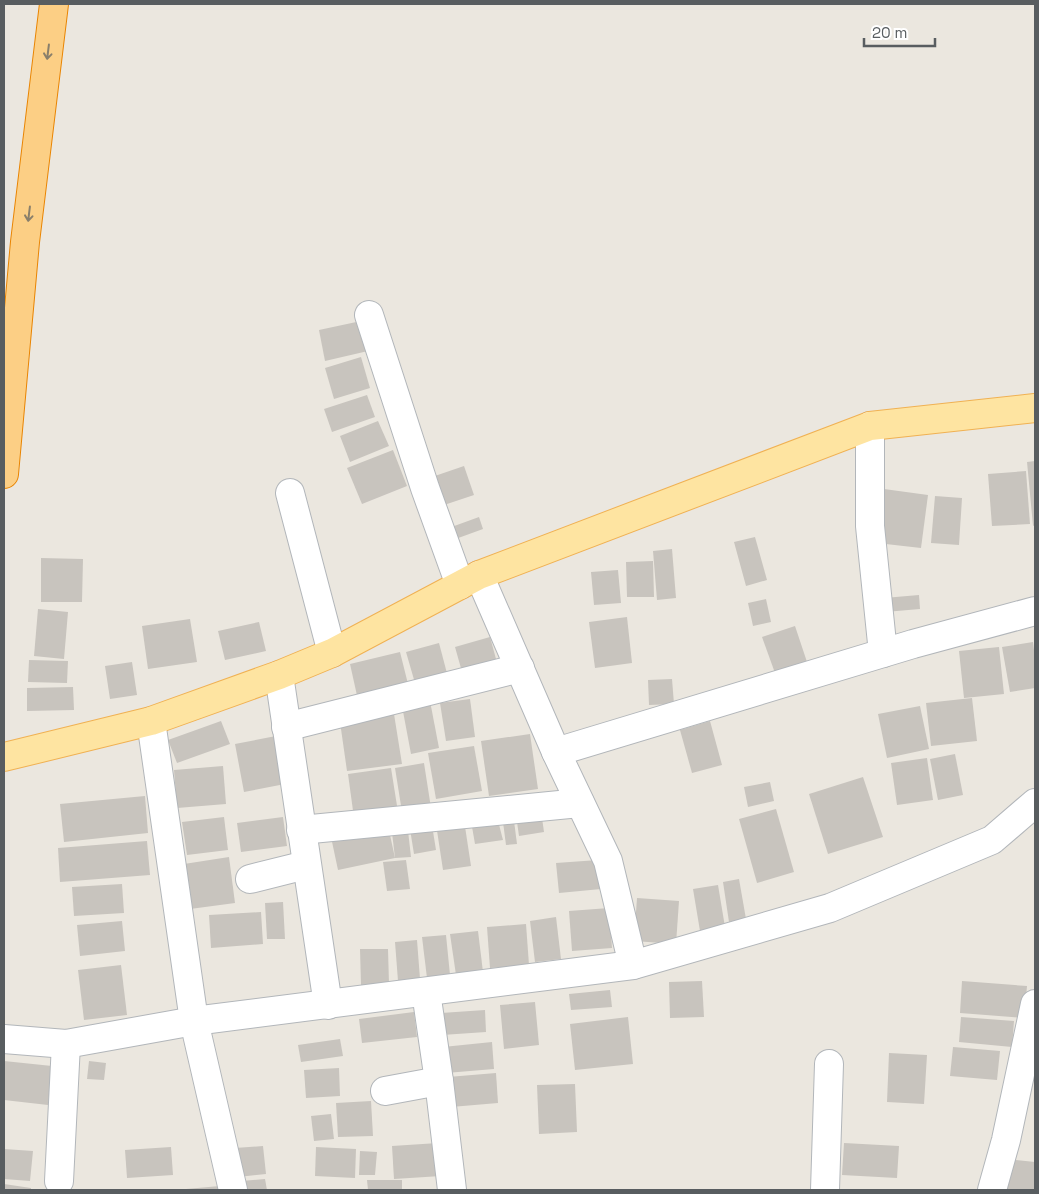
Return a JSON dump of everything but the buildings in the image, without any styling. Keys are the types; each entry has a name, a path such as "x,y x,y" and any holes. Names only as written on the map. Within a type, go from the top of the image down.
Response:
{"highway":[{"path":"4,474 25,242 54,4"}],"main road":[{"path":"4,757 151,722 279,675 332,653 470,580 870,426 1035,408"}],"street":[{"path":"369,316 425,488 470,580 520,668 556,752 608,861 633,965"},
{"path":"870,426 870,526 883,653"},
{"path":"290,493 332,653"},
{"path":"556,752 883,653 1035,611"},
{"path":"286,727 520,668"},
{"path":"279,675 328,1005"},
{"path":"151,722 194,1021 233,1190"},
{"path":"301,830 580,803"},
{"path":"4,1039 66,1044 194,1021 633,965 830,908 992,840 1035,803"},
{"path":"250,880 306,865"},
{"path":"426,992 452,1190"},
{"path":"992,1190 1006,1140 1035,1004"},
{"path":"59,1181 66,1044"},
{"path":"825,1190 829,1064"},
{"path":"386,1091 439,1081"}]}
